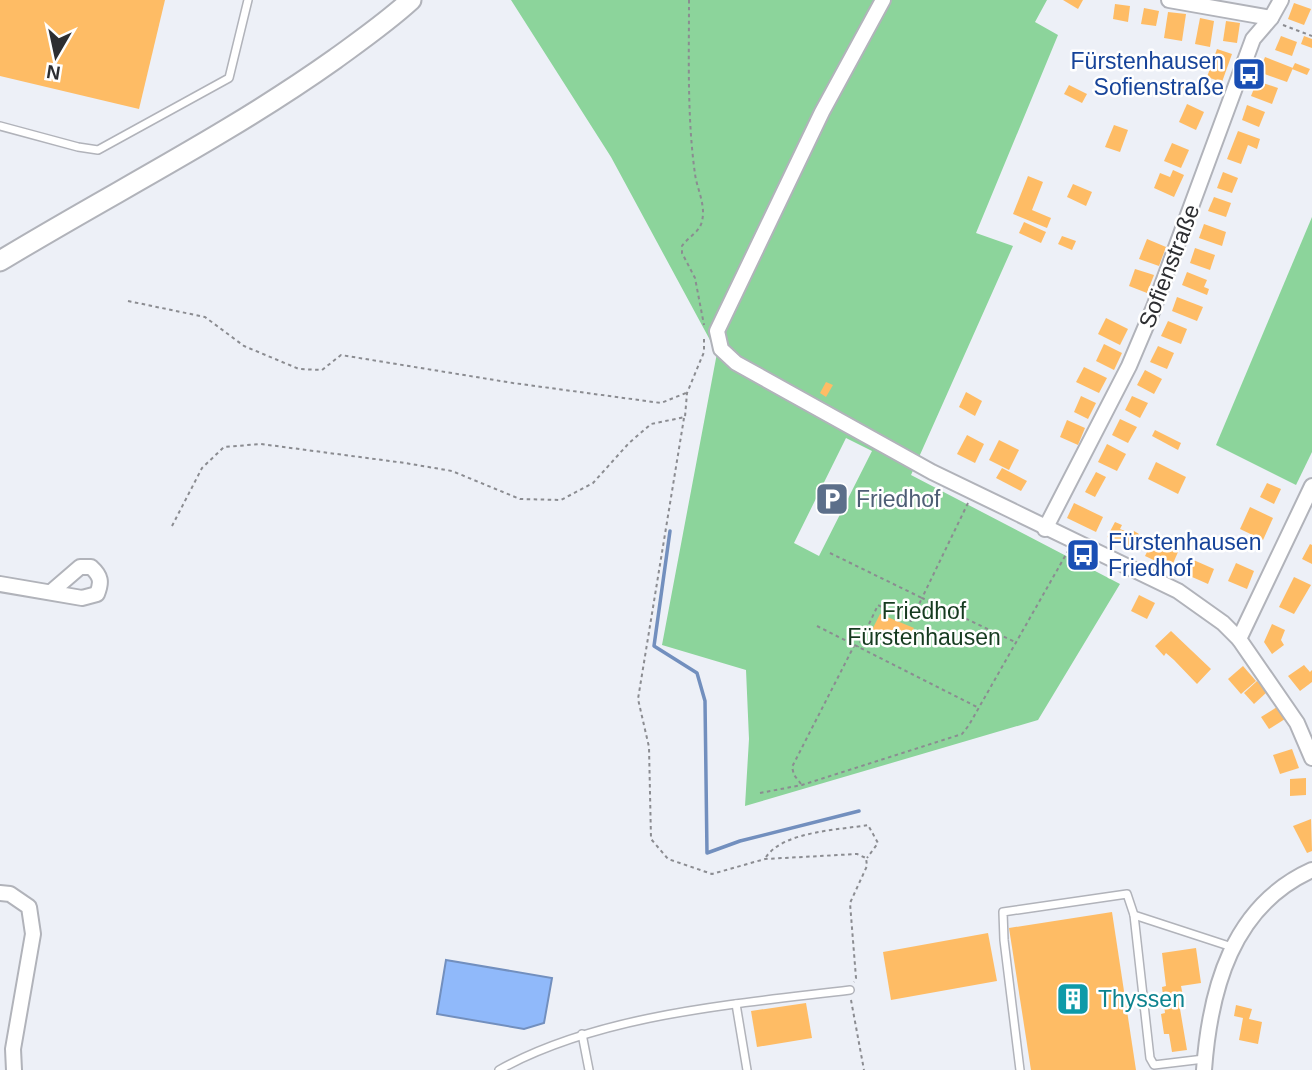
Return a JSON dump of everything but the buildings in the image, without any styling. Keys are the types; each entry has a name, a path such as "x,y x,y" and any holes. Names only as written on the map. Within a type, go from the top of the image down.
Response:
{"main road":[{"path":"0,261 228,130 301,83 390,19 411,0"}],"street":[{"path":"883,0 822,112 717,331 721,349 736,363 932,472 1045,529 1178,591 1223,623 1239,639 1297,723 1312,758"},
{"path":"1169,0 1275,21"},
{"name":"Sofienstraße","path":"1045,529 1129,366 1159,295 1254,39 1275,21 1281,0"},
{"path":"1239,639 1312,486"},
{"path":"0,584 95,601 101,585 100,576 92,568 80,567 51,592"},
{"path":"1205,1065 1221,979 1232,947 1243,927 1268,897 1312,870"},
{"path":"0,893 10,894 29,907 33,934 12,1049 14,1070"}],"lane":[{"path":"0,126 97,150 229,78 248,0"},
{"path":"1020,1070 1003,912 1128,894 1134,915 1150,1058 1154,1065 1205,1065"},
{"path":"1134,915 1232,947"},
{"path":"499,1070 518,1059 582,1034 736,1004 850,990"},
{"path":"736,1004 744,1070"},
{"path":"582,1034 589,1070"}],"path":[{"path":"689,0 689,65 695,174 703,219 700,228 682,246 682,253 695,278 705,321 704,352 687,393 638,699 649,747 651,839 668,859 712,874 765,859 858,854 866,858"},
{"path":"1275,21 1312,36"},
{"path":"128,301 205,317 244,346 299,369 323,370 341,355 513,383 661,403 687,393"},
{"path":"172,527 202,468 223,447 261,444 405,463 452,471 520,499 561,500 593,483 629,443 652,424 684,417"},
{"path":"802,785 794,775 792,767 878,605 911,621 973,492"},
{"path":"760,793 802,785 962,734 1074,542"},
{"path":"830,553 1016,643"},
{"path":"817,626 978,708"},
{"path":"765,859 770,852 795,837 868,825 878,843 866,858 867,866 850,903 856,978 850,990 864,1070"}],"green space":[{"name":"Friedhof Fürstenhausen","path":"511,0 1047,0 1035,22 1058,35 976,233 1013,246 911,475 1120,584 1038,720 745,806 749,739 746,670 662,645 717,353 611,157","holes":["846,438 872,451 819,556 794,543"]},
{"path":"1312,217 1312,452 1296,485 1216,445"}],"water":[{"path":"446,960 552,978 544,1023 524,1029 437,1014"}],"waterway":[{"path":"670,531 654,646 697,673 705,701 707,853 740,841 859,811"}],"place":[{"name":"Fürstenhausen Sofienstraße","path":"1249,74"},
{"name":"Friedhof","path":"832,499"},
{"name":"Fürstenhausen Friedhof","path":"1083,555"},
{"name":"Thyssen","path":"1073,999"}]}
